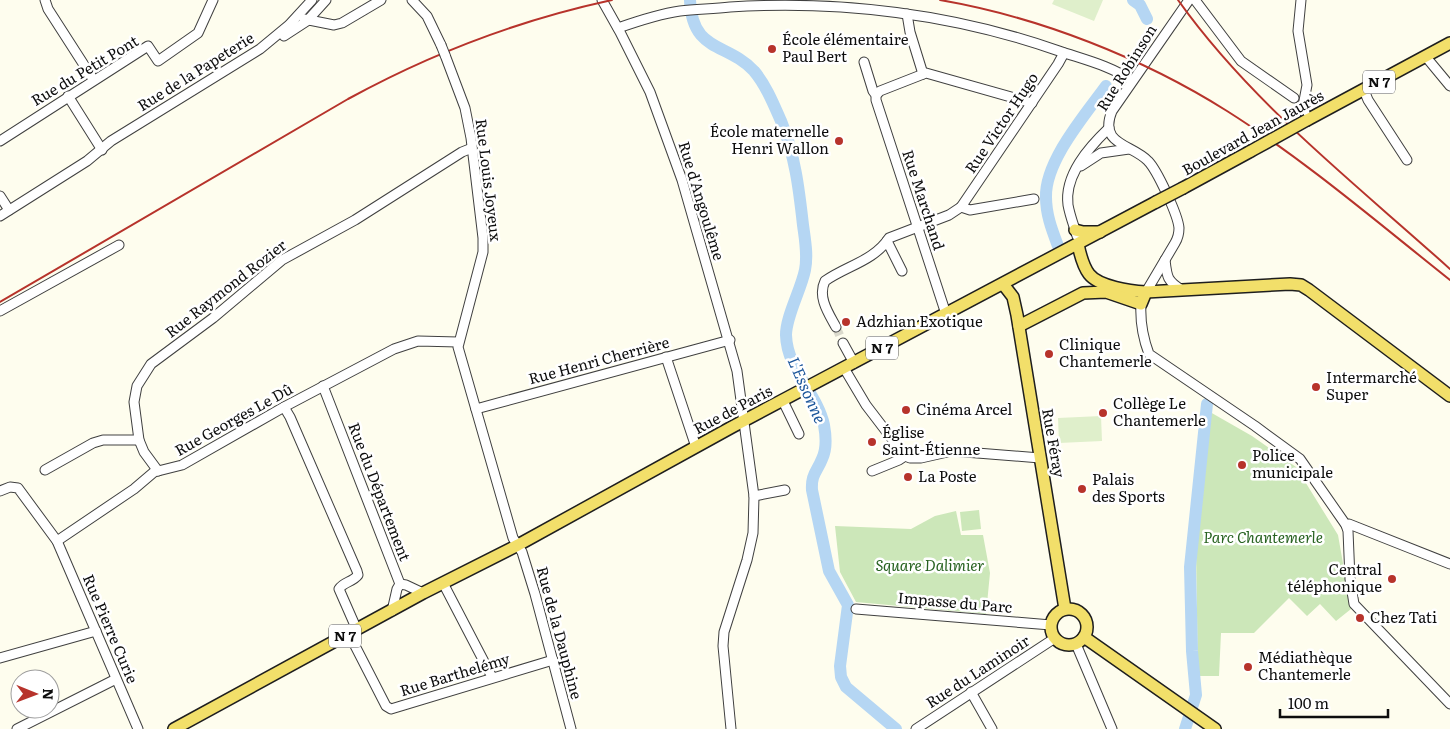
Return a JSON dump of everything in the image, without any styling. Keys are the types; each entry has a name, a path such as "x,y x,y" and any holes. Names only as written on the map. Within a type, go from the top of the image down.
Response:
{"main road":[{"name":"Boulevard Jean Jaurès","path":"1074,246 1450,43"},
{"path":"1075,230 1102,232"},
{"path":"1086,269 1087,254 1102,232"},
{"path":"1074,246 1086,269 1094,279 1125,290 1146,292 1300,285 1450,396"},
{"name":"Rue de Paris","path":"518,545 743,421 1074,246"},
{"path":"1019,326 1083,293 1094,279"},
{"name":"Rue Féray","path":"1003,284 1013,297 1019,326 1065,609"},
{"path":"1083,293 1106,292 1141,304 1146,292"},
{"name":"N 7","path":"174,729 424,593 518,545"},
{"path":"1065,609 1076,610 1084,617 1088,627 1080,640 1067,645 1055,638 1051,625 1054,617 1065,609"},
{"path":"1080,640 1215,729"}],"street":[{"path":"45,0 48,9 93,80"},
{"name":"Rue du Petit Pont","path":"0,141 148,46 158,61 198,34 213,0"},
{"path":"312,0 301,12 302,18 307,21 325,22 334,25 342,24 381,0"},
{"path":"307,21 326,0"},
{"name":"Rue Louis Joyeux","path":"412,0 427,16 441,45 465,108 472,148 483,252 458,342"},
{"name":"Rue d'Angoulême","path":"602,0 648,84 682,180 730,340 737,371 754,496 753,534 747,560 724,632 723,646 732,729"},
{"name":"Rue Robinson","path":"1146,292 1179,235 1178,223 1154,168 1145,158 1116,141 1108,122 1112,111 1188,0"},
{"path":"1195,0 1241,61 1294,98"},
{"path":"1301,0 1298,31 1307,85 1304,103 1304,114 1307,120"},
{"path":"618,28 646,19 682,11 841,3 990,30 1036,43 1106,68 1132,82"},
{"path":"319,8 320,17 325,22"},
{"name":"Rue de la Papeterie","path":"0,216 87,161 111,141 260,49 278,35 301,12"},
{"path":"907,14 910,32 923,74"},
{"name":"Rue de la Papeterie","path":"102,150 234,72 307,21"},
{"name":"Rue Victor Hugo","path":"961,207 1064,53"},
{"path":"1426,57 1450,86"},
{"name":"Rue Marchand","path":"864,62 873,91 876,94 946,314"},
{"path":"876,94 926,73 1032,103"},
{"path":"1364,90 1368,100 1407,160"},
{"path":"68,96 102,150"},
{"name":"Rue Robinson","path":"1074,246 1075,230 1068,202 1068,193 1075,171 1087,152 1109,128"},
{"name":"Rue Raymond Rozier","path":"158,471 144,452 139,440 135,394 142,377 151,364 213,318 282,260 355,220 462,152 472,148"},
{"path":"1075,171 1088,160 1101,153 1129,149"},
{"path":"0,196 9,210"},
{"path":"836,327 826,309 822,286 825,282 873,255 884,247 889,238 949,215 961,207 970,210 1034,199"},
{"path":"887,241 902,271"},
{"path":"0,311 119,245"},
{"path":"1165,260 1166,275 1169,280 1182,290"},
{"path":"1141,304 1144,344 1148,354 1255,426 1300,459 1346,525 1354,604 1450,704"},
{"name":"Rue Georges Le Dû","path":"58,540 158,471 182,465 284,407 394,349 408,343 427,340 458,342"},
{"name":"Rue Henri Cherrière","path":"476,409 730,340"},
{"path":"458,342 513,538 518,545"},
{"path":"843,343 849,365 866,405 905,456 921,458 952,452 1040,458"},
{"path":"666,357 696,447"},
{"name":"Rue du Département","path":"323,386 400,584 424,593"},
{"path":"783,401 799,434"},
{"path":"284,407 357,571 358,575 356,578 340,586 339,589 353,632"},
{"path":"45,470 93,443 114,439 139,440"},
{"path":"872,471 905,456"},
{"path":"0,491 10,487 18,488 58,540"},
{"path":"754,496 785,490"},
{"path":"1346,525 1349,524 1366,530 1450,564"},
{"name":"Rue Pierre Curie","path":"58,540 138,729"},
{"name":"Rue de la Dauphine","path":"518,545 535,594 571,729"},
{"path":"443,583 492,677"},
{"path":"392,611 400,584"},
{"name":"Impasse du Parc","path":"856,609 1051,625"},
{"path":"0,658 96,631"},
{"name":"Rue Barthelémy","path":"353,632 388,708 391,709 553,660"},
{"name":"Rue du Laminoir","path":"916,729 1055,638"},
{"path":"1080,640 1112,729"},
{"path":"17,729 116,678"},
{"path":"971,692 992,729"},
{"path":"732,729 737,729"}],"green space":[{"path":"1054,0 1103,0 1094,21 1052,4"},
{"name":"Parc Chantemerle","path":"1210,412 1252,436 1296,467 1338,535 1351,609 1336,621 1320,604 1307,616 1289,598 1254,633 1221,633 1219,676 1198,676 1196,552"},
{"path":"1101,416 1102,441 1059,443 1058,418"},
{"path":"979,510 981,529 962,531 960,512"},
{"name":"Square Dalimier","path":"956,511 961,535 983,535 990,573 986,614 856,602 840,572 835,526 911,529 935,516"}],"waterway":[{"name":"L'Essonne","path":"690,0 692,17 697,29 704,38 744,62 754,71 776,108 790,147 798,185 806,259 803,278 788,320 786,335 791,359 815,402 825,429 825,451 813,477 812,490 829,571 848,605 840,666 841,677 846,687 896,729"},
{"name":"L'Essonne","path":"1133,0 1140,5 1147,19"},
{"name":"L'Essonne","path":"1058,246 1047,210 1047,183 1059,154 1068,139 1106,86"},
{"path":"1185,729 1196,695 1192,651 1190,567 1207,404"}],"tunnel":[{"path":"836,327 843,343"}],"railway":[{"path":"0,302 380,82 444,53 510,28 543,17 612,0"},
{"path":"940,0 1015,17 1089,42 1125,57 1195,92 1285,150 1341,192 1450,280"},
{"path":"1178,0 1238,74 1306,142 1450,269"}],"place":[{"name":"École élémentaire Paul Bert","path":"772,49"},
{"name":"École maternelle Henri Wallon","path":"839,141"},
{"name":"Adzhian Exotique","path":"846,322"},
{"name":"Clinique Chantemerle","path":"1049,354"},
{"name":"Intermarché Super","path":"1316,387"},
{"name":"Cinéma Arcel","path":"906,410"},
{"name":"Collège Le Chantemerle","path":"1103,413"},
{"name":"Église Saint-Étienne","path":"872,442"},
{"name":"Police municipale","path":"1242,465"},
{"name":"La Poste","path":"908,477"},
{"name":"Palais des Sports","path":"1082,489"},
{"name":"Central téléphonique","path":"1392,579"},
{"name":"Chez Tati","path":"1360,618"},
{"name":"Médiathèque Chantemerle","path":"1248,667"}]}
